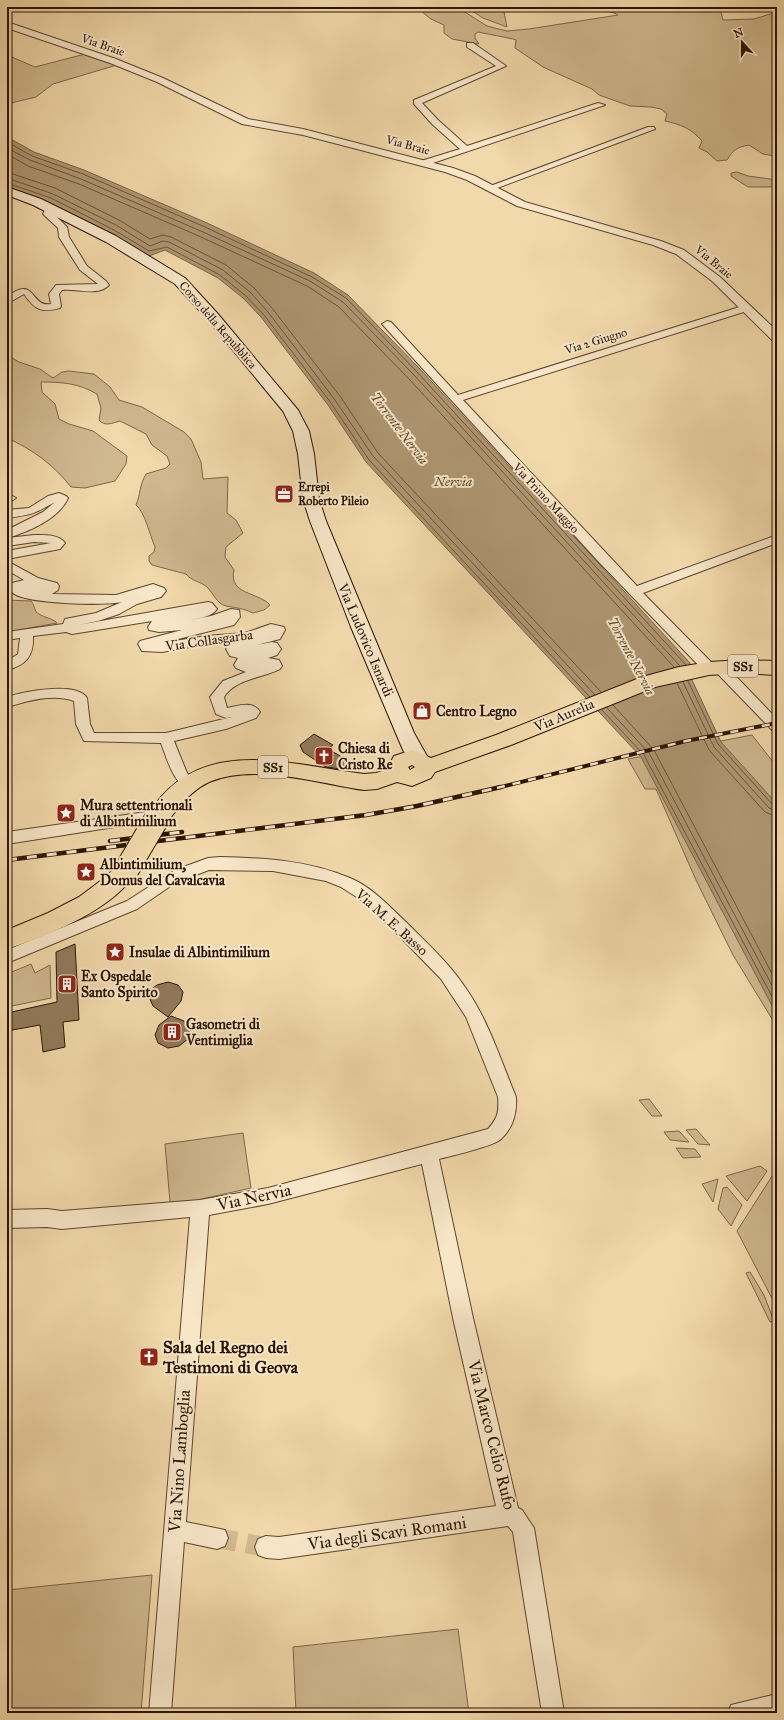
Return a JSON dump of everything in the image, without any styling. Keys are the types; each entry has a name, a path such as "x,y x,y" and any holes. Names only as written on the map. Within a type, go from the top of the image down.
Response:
{"main road":[{"name":"Corso della Repubblica","path":"7,191 50,208 111,239 180,281 213,317 290,410 301,431 306,454 311,498 327,545"},
{"name":"Via Ludovico Isnardi","path":"327,545 370,655 388,691 413,764"},
{"name":"SS1","path":"711,668 745,666 777,668"},
{"name":"Via Aurelia","path":"7,940 87,904 110,888 127,869 158,817 174,795 189,784 218,771 247,765 264,766 364,782 377,781 413,764 472,753 575,710 650,681 711,668"}],"street":[{"name":"Via Braie","path":"7,25 113,61 160,80 245,122 310,134 424,163 471,178 521,204 657,243 680,252 716,279 777,338"},
{"path":"465,149 435,122 416,102 502,66 470,45"},
{"path":"424,163 601,105"},
{"path":"488,188 651,129"},
{"path":"10,299 12,295 20,291 27,292 36,304 45,308 51,308 56,306 54,294 59,287 65,285 94,288 104,285 83,268 64,237 62,227 48,214 50,208"},
{"name":"Via 2 Giugno","path":"455,399 746,308"},
{"name":"Via Primo Maggio","path":"387,324 634,592 711,668 777,727"},
{"path":"7,496 10,498 7,500"},
{"path":"7,514 35,510 53,497 62,498 60,504 55,509 7,534"},
{"path":"7,542 42,538 56,540 59,542 56,546 46,549 7,555"},
{"path":"634,592 777,539"},
{"name":"Via Collasgarba","path":"7,565 34,580 53,586 52,590 47,591 23,583 16,586 17,590 31,595 59,599 117,599 153,588 160,591 157,594 132,601 109,613 72,621 68,624 68,627"},
{"name":"Via Collasgarba","path":"7,636 68,627 75,630 208,606 210,609 203,613 157,623 154,627 159,628 214,619 226,614 234,613 234,617 228,622 147,642 145,646 149,648 206,640 245,637 256,635 267,628 279,630 275,636 235,647 233,649 239,654 272,646 274,649 272,652 243,662 242,665 248,668 269,661 274,663 275,666 234,681 220,690 217,697 221,711 226,713 248,709 253,712 251,715 226,724 166,738 89,738 84,724 80,698 70,694 23,696 7,702"},
{"path":"7,666 24,657 27,651 26,633"},
{"path":"166,738 181,775 189,784"},
{"path":"7,838 158,817"},
{"name":"Via M. E. Basso","path":"7,957 132,905 170,879 208,864 231,863 289,867 339,880 364,893 434,959 468,1004 507,1097 508,1111 503,1124 494,1135"},
{"name":"Via Nervia","path":"7,1219 47,1218 62,1220 200,1208 268,1196 429,1154 494,1135"},
{"name":"Via Marco Celio Rufo","path":"429,1154 463,1318 509,1515 515,1517 523,1528 553,1713"},
{"name":"Via Nino Lamboglia","path":"160,1713 200,1208"},
{"name":"Via degli Scavi Romani","path":"266,1547 286,1547 509,1515"},
{"path":"174,1530 217,1538"},
{"path":"739,1713 777,1705"}],"shaded area":[{"path":"416,7 457,7 487,26 507,31 618,15 608,12 577,10 564,7 730,7 721,12 723,20 754,19 777,12 777,146 774,148 777,154 775,156 763,154 749,145 736,150 727,160 717,161 707,152 699,148 702,141 694,133 681,125 665,121 667,114 661,109 630,106 599,95 592,89 543,67 515,48 516,40 478,32 475,34 475,38 479,44 452,39 444,33 444,25 431,19"},
{"path":"466,7 508,7 504,12 507,27 483,18"},
{"path":"85,54 117,65 53,84 36,97 7,104 7,55 35,67"},
{"path":"737,172 748,176 777,180 777,187 748,187 731,176 731,173"},
{"path":"7,355 19,362 40,369 53,378 62,372 69,371 94,374 110,387 119,400 142,407 184,432 191,439 201,462 203,479 228,477 227,513 236,520 243,533 226,547 225,557 234,570 233,578 240,589 270,605 264,610 253,613 243,609 223,605 207,587 190,578 186,574 152,565 149,561 149,556 154,552 155,547 145,518 136,505 142,482 146,474 166,468 170,464 167,456 152,445 146,434 120,421 106,424 101,422 99,420 101,408 97,394 83,387 70,384 41,382 42,392 55,404 59,419 69,424 93,431 127,456 126,464 115,481 85,488 71,487 42,458 7,438"},
{"path":"7,600 31,601 37,613 57,623 7,632"},
{"path":"752,735 777,767 777,1027 733,955 696,880 656,789 645,789 628,759"},
{"path":"31,964 35,973 50,965 51,998 7,1007 7,974"},
{"path":"649,1099 662,1116 652,1116 639,1100"},
{"path":"696,1129 710,1145 698,1144 686,1130"},
{"path":"679,1131 689,1142 670,1140 664,1132"},
{"path":"243,1133 251,1188 193,1201 170,1202 165,1144"},
{"path":"676,1148 695,1149 701,1157 683,1158"},
{"path":"760,1166 767,1171 747,1201 726,1176"},
{"path":"774,1173 777,1173 777,1308 737,1231"},
{"path":"718,1179 713,1202 702,1184"},
{"path":"727,1187 742,1205 731,1226 718,1209 723,1188"},
{"path":"750,1272 764,1295 774,1321 770,1322 746,1273"},
{"path":"152,1575 141,1713 7,1713 7,1590"},
{"path":"458,1629 469,1713 296,1713 293,1647"}],"water":[{"name":"Nervia","path":"7,137 34,152 84,170 207,223 314,273 348,295 420,369 690,663 692,680 721,742 777,804 777,1015 641,757 366,462 328,405 261,317 243,298 218,278 165,250 149,256 80,218 7,186"}],"building":[{"name":"Errepi Roberto Pileio","path":"279,489 290,489 289,500 278,500"},
{"name":"Chiesa di Cristo Re","path":"314,734 333,745 328,749 349,761 340,769 326,767 303,752 300,745"},
{"name":"Ex Ospedale Santo Spirito","path":"75,944 79,1020 63,1022 65,1047 43,1052 40,1025 7,1031 7,1013 57,1002 56,952"},
{"name":"Gasometri di Ventimiglia","path":"168,982 178,985 183,992 181,1001 168,1017 153,1006 149,997 153,988 157,985"},
{"name":"Gasometri di Ventimiglia","path":"171,1016 184,1021 189,1029 189,1034 188,1039 179,1046 168,1048 158,1043 155,1035 159,1025"}],"tunnel":[{"path":"217,1538 266,1547"}],"railway":[{"path":"497,788 686,741 777,723"},
{"path":"7,860 366,815 417,806 501,787"},
{"path":"110,841 182,832"}],"place":[{"name":"Errepi Roberto Pileio","path":"284,494"},
{"name":"Centro Legno","path":"422,711"},
{"name":"Chiesa di Cristo Re","path":"324,756"},
{"name":"Mura settentrionali di Albintimilium","path":"66,813"},
{"name":"Albintimilium, Domus del Cavalcavia","path":"86,872"},
{"name":"Insulae di Albintimilium","path":"115,952"},
{"name":"Ex Ospedale Santo Spirito","path":"67,984"},
{"name":"Gasometri di Ventimiglia","path":"172,1032"},
{"name":"Sala del Regno dei Testimoni di Geova","path":"149,1357"}],"water label":[{"name":"Torrente Nervia","path":"400,428"},
{"name":"Torrente Nervia","path":"632,656"}]}
